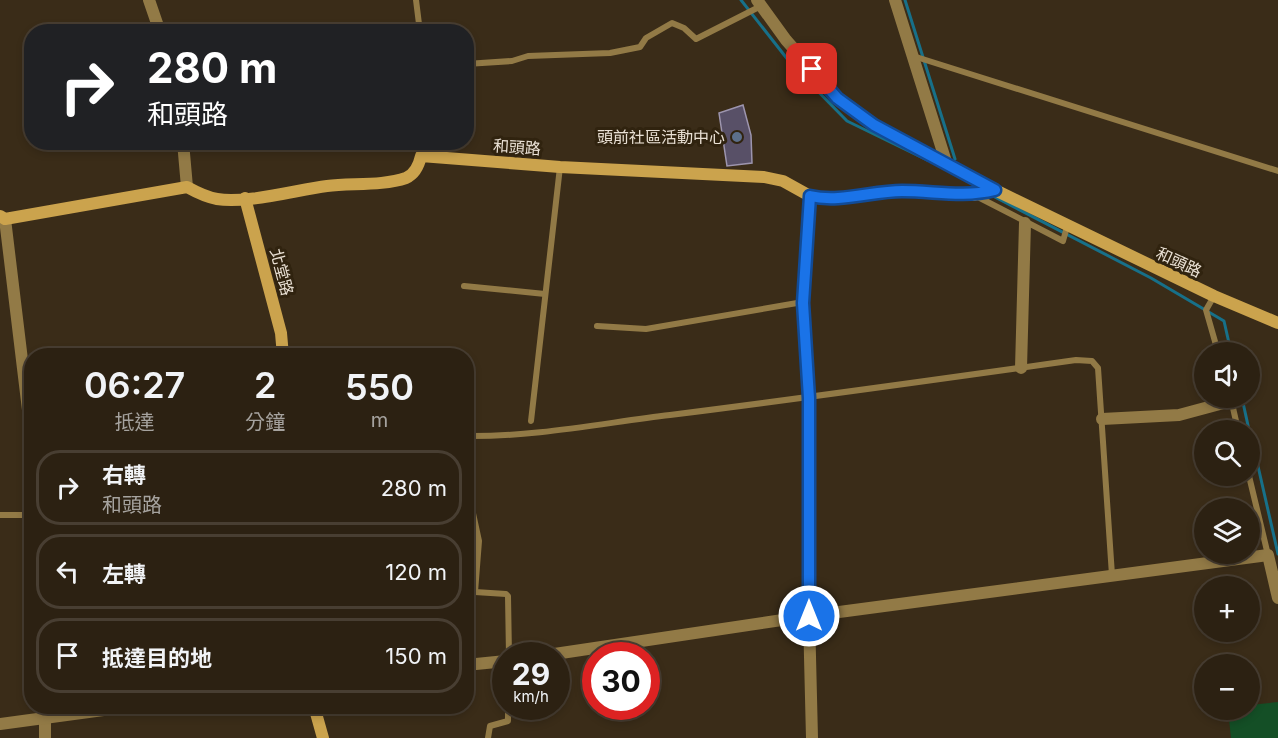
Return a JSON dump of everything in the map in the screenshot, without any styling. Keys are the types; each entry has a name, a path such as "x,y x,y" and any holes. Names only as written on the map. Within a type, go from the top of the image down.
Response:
{"street":[{"path":"149,0 157,24"},
{"path":"895,0 948,165"},
{"path":"759,3 786,40 837,98 874,125 995,190"},
{"path":"24,383 2,217 187,187 184,150"},
{"name":"和頭路","path":"187,187 202,195 217,199 244,198 408,177 418,168 421,156 560,167 764,177 783,181 810,196 825,199 902,190 974,195 995,190 1214,296 1278,323"},
{"path":"810,196 803,303 809,398 809,616 812,738"},
{"name":"北堂路","path":"244,198 281,333 282,348"},
{"path":"1022,368 1025,223"},
{"path":"1102,419 1179,415 1202,408"},
{"path":"570,652 809,616 1268,555 1278,598"},
{"path":"474,664 492,662"},
{"path":"0,724 38,714"},
{"path":"45,714 45,738"},
{"path":"316,714 323,738"}],"lane":[{"path":"416,0 419,24"},
{"path":"474,63 512,61 528,56 610,53 640,47 646,38 672,23 684,28 696,39 759,3"},
{"path":"912,56 1278,171"},
{"path":"531,421 560,167"},
{"name":"和頭路","path":"974,195 1063,241 1068,227"},
{"path":"464,286 545,294"},
{"path":"1214,296 1206,310 1215,342"},
{"path":"597,326 646,329 803,303"},
{"path":"474,436 494,436 809,398 1076,360 1092,361 1098,368 1113,575"},
{"path":"1251,486 1268,555"},
{"path":"0,515 24,515"},
{"path":"474,518 479,541 475,592 508,596 509,642"},
{"path":"488,738 490,726 508,720"}],"green space":[{"path":"1278,702 1278,738 1231,738 1229,720 1260,720 1260,704"}],"building":[{"name":"頭前社區活動中心","path":"743,105 751,135 752,163 727,166 719,113"}],"waterway":[{"path":"741,0 792,65 847,121 927,160"},
{"path":"905,0 955,159"},
{"path":"991,195 1151,278 1224,321 1229,342"},
{"path":"1244,408 1247,420"},
{"path":"1260,475 1278,554"}],"place":[{"name":"頭前社區活動中心","path":"737,137"}],"route":[{"path":"809,616 809,398 803,303 810,196 825,199 902,190 974,195 995,190 874,125 837,98 812,69"}]}
